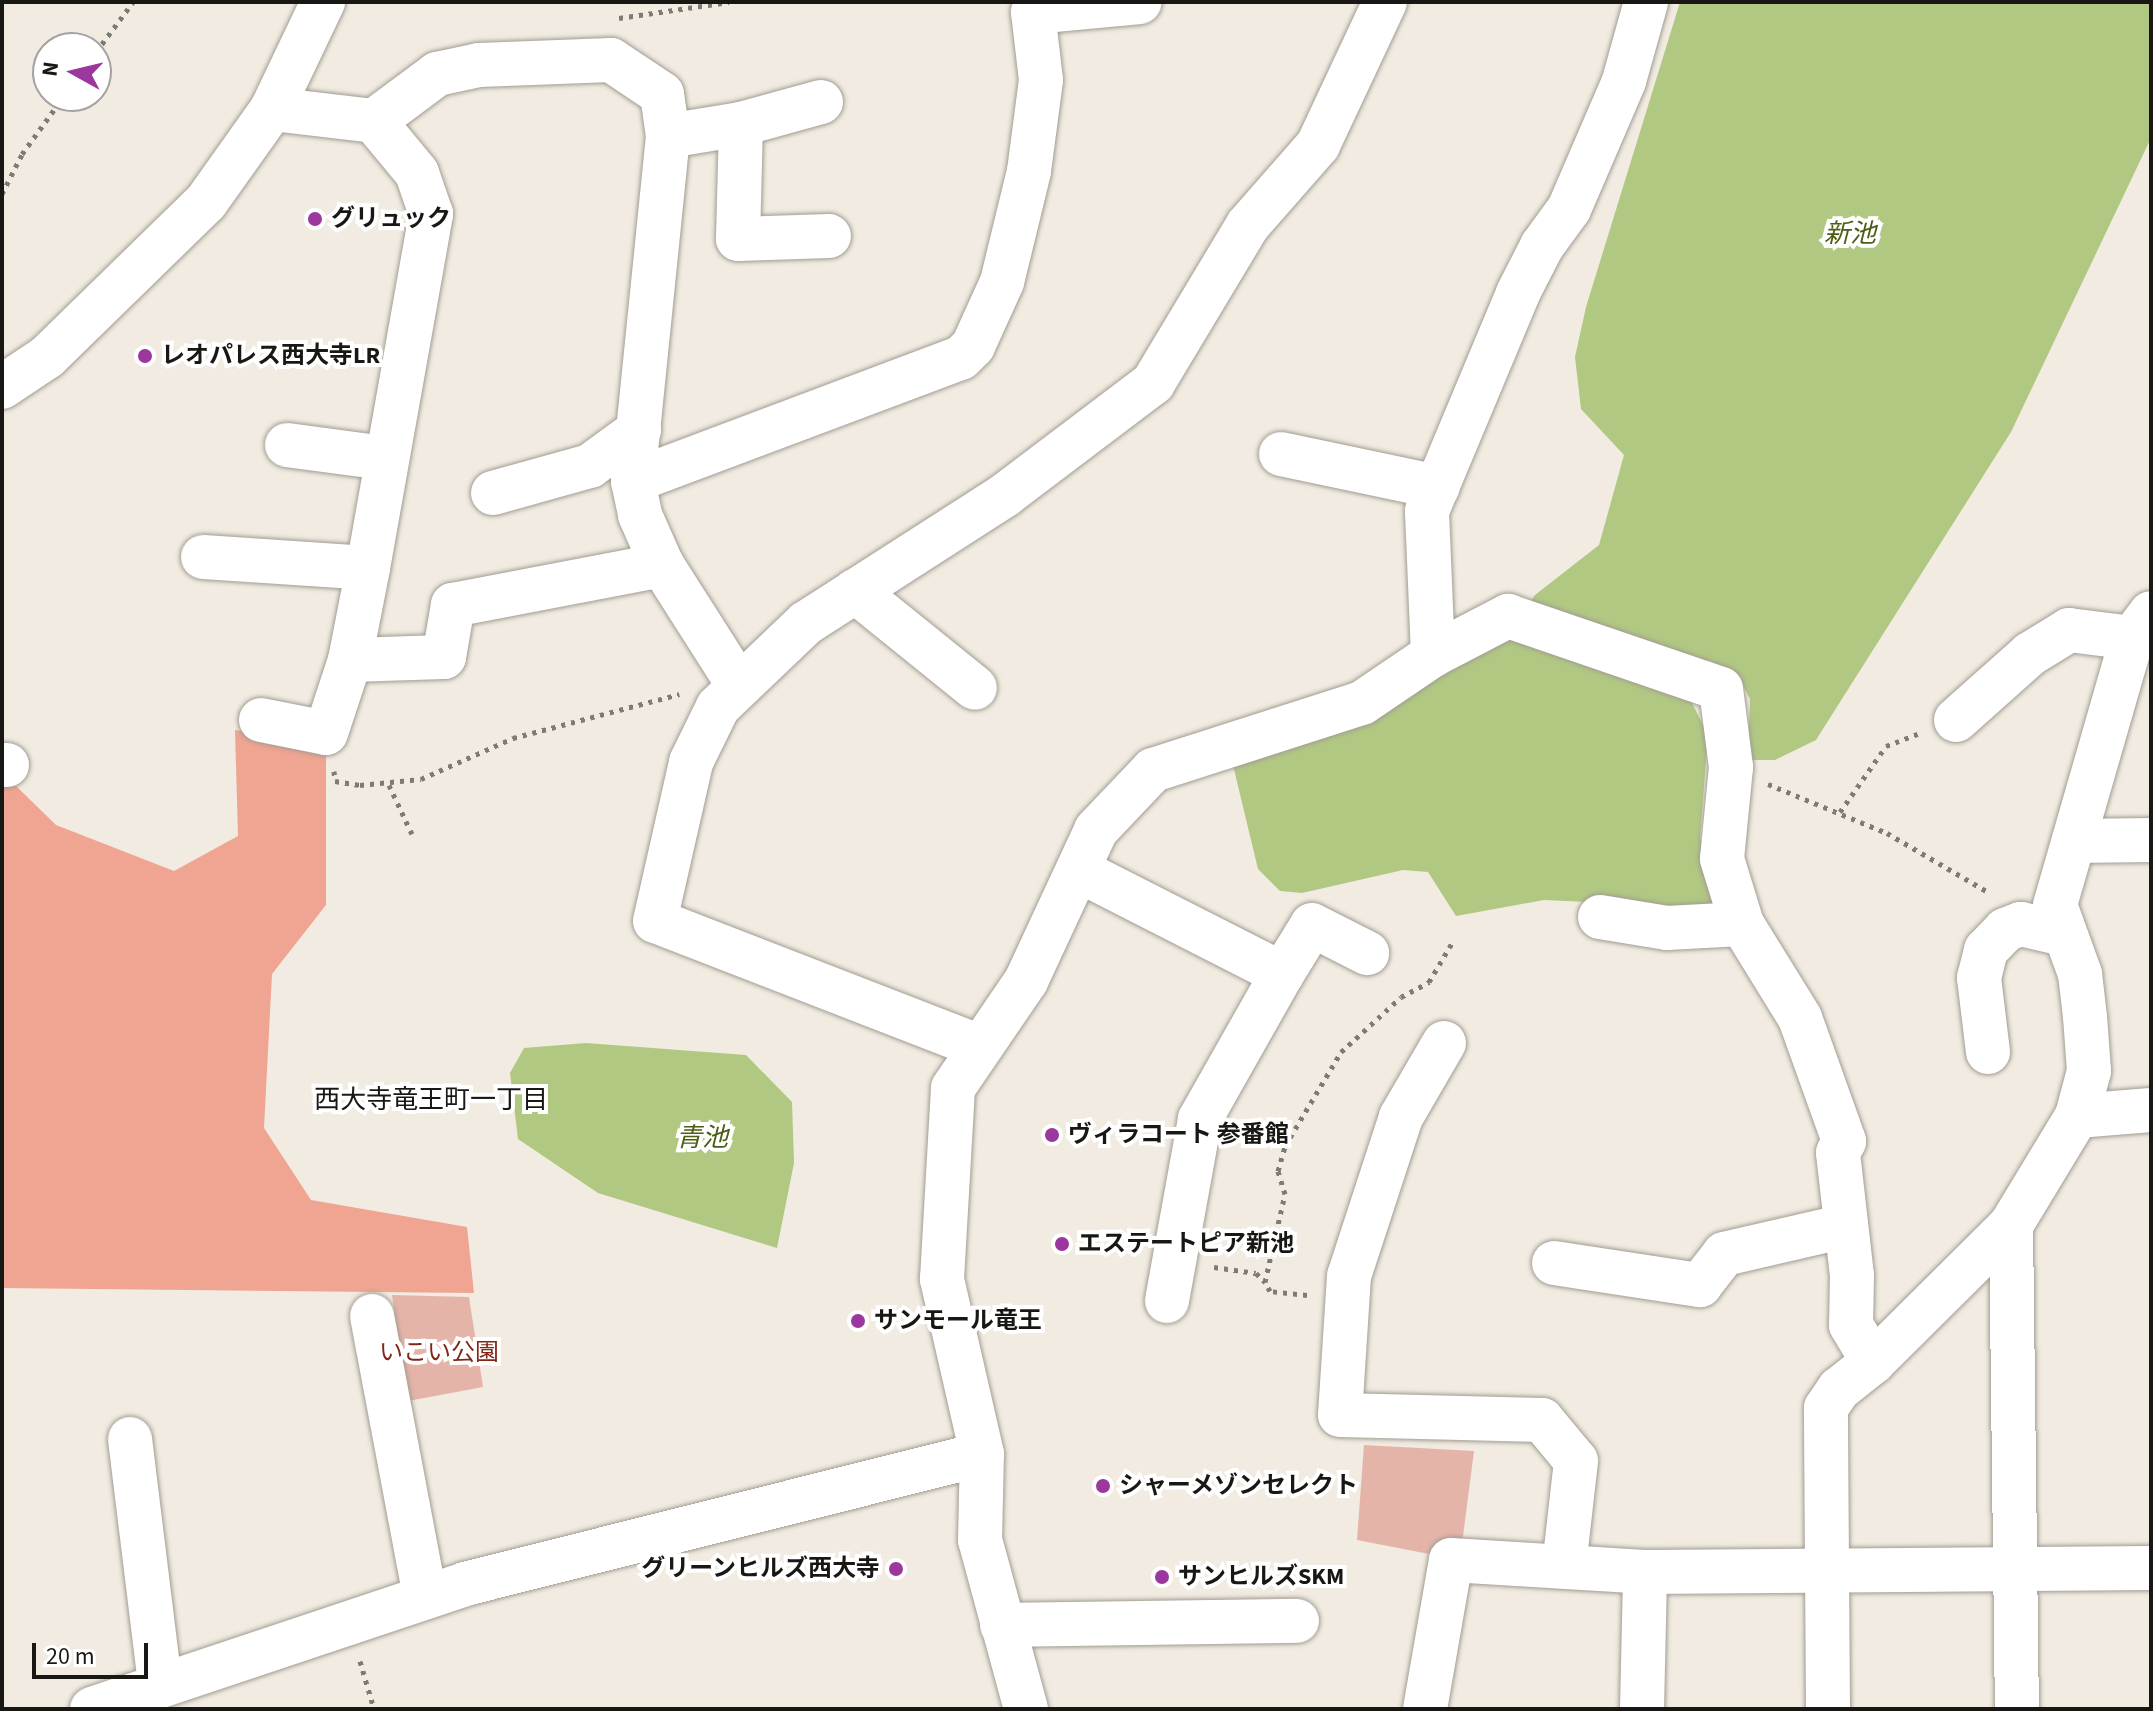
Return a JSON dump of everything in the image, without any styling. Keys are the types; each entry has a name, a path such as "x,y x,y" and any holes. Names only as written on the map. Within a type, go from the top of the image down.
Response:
{"street":[{"path":"2,387 47,357 186,223 272,109 323,2"},
{"path":"633,481 961,358 973,346 1002,282 1029,171 1041,80 1033,12 1140,2"},
{"path":"978,1046 655,921 691,762 718,707 806,623 1005,495 1153,383 1248,225 1318,145 1385,2"},
{"path":"1433,655 1427,511 1518,293 1542,246 1569,209 1624,81 1646,2"},
{"path":"272,109 374,121 437,74 479,65 611,60 662,94 668,136 633,481 640,515 662,565 739,686"},
{"path":"668,136 741,124 821,102"},
{"path":"261,720 326,733 350,660 368,568 385,458 431,214 417,173 374,121"},
{"path":"741,124 738,239 829,236"},
{"path":"493,493 590,466 639,430"},
{"path":"287,445 385,458"},
{"path":"1281,454 1438,487"},
{"path":"203,557 368,568"},
{"path":"350,660 444,657 453,605 662,565"},
{"path":"855,591 975,688"},
{"path":"1026,1709 980,1540 982,1454 942,1279 953,1088 978,1046 1026,981 1096,830 1153,770 1362,703 1433,655 1508,616 1721,689 1731,767 1722,859 1742,924 1800,1018 1844,1141 1838,1153 1851,1325 1873,1362"},
{"path":"1956,720 2030,654 2069,630 2141,625 2055,905 2042,929"},
{"path":"2075,841 2151,840"},
{"path":"1078,870 1282,974"},
{"path":"1600,917 1667,928 1742,924"},
{"path":"1171,1280 1200,1119 1282,974 1312,925 1367,953"},
{"path":"1988,1052 1979,978 1986,950 2005,930 2042,929"},
{"path":"1828,1709 1826,1408 1839,1389 1873,1362 2011,1225 2077,1116 2089,1071 2080,974 2042,929"},
{"path":"1444,1043 1401,1117 1349,1276 1340,1415 1542,1420 1576,1461 1564,1566"},
{"path":"2077,1116 2151,1110"},
{"path":"2011,1225 2017,1709"},
{"path":"1554,1263 1700,1285 1724,1254 1845,1226"},
{"path":"372,1316 445,1590"},
{"path":"130,1439 145,1696"},
{"path":"92,1709 145,1696 445,1590 982,1454"},
{"path":"1425,1709 1451,1560 1645,1572 2151,1568"},
{"path":"1642,1709 1645,1572"},
{"path":"1002,1625 1297,1621"}],"path":[{"path":"111,32 133,2"},
{"path":"604,20 729,2"},
{"path":"2,194 22,154 52,112"},
{"path":"326,733 335,781 389,785 439,773 549,728 714,685 739,686"},
{"path":"1840,812 1886,746 1956,720"},
{"path":"1731,767 1887,833 2008,904 2042,929"},
{"path":"389,785 412,834"},
{"path":"1265,1282 1285,1194 1278,1171 1285,1146 1341,1052 1401,997 1429,982 1452,943"},
{"path":"1171,1280 1256,1273 1270,1291 1347,1299"},
{"path":"349,1626 374,1709"}],"green space":[{"name":"いこい公園","path":"392,1295 469,1297 483,1387 408,1401"},
{"path":"1364,1445 1474,1451 1462,1544 1429,1554 1357,1540"}],"shaded area":[{"path":"235,730 326,745 326,905 272,974 264,1128 311,1200 467,1227 474,1293 2,1288 2,786 16,786 56,825 174,871 238,836"}],"water":[{"name":"新池","path":"1680,2 2151,2 2151,138 2011,432 1816,740 1775,760 1748,760 1750,699 1738,676 1708,660 1691,701 1708,735 1700,838 1719,908 1544,900 1456,916 1428,872 1403,870 1302,893 1280,891 1258,869 1232,761 1504,639 1535,595 1599,545 1624,455 1581,409 1575,357 1586,307"},
{"name":"青池","path":"586,1043 746,1055 792,1102 794,1163 777,1248 598,1193 518,1139 510,1073 524,1048"}],"place":[{"name":"グリュック","path":"315,219"},
{"name":"レオパレス西大寺LR","path":"145,356"},
{"name":"ヴィラコート 参番館","path":"1052,1135"},
{"name":"エステートピア新池","path":"1062,1244"},
{"name":"サンモール竜王","path":"858,1321"},
{"name":"シャーメゾンセレクト","path":"1103,1486"},
{"name":"グリーンヒルズ西大寺","path":"896,1569"},
{"name":"サンヒルズSKM","path":"1162,1577"}],"district":[{"name":"西大寺竜王町一丁目","path":"431,1100"}]}
